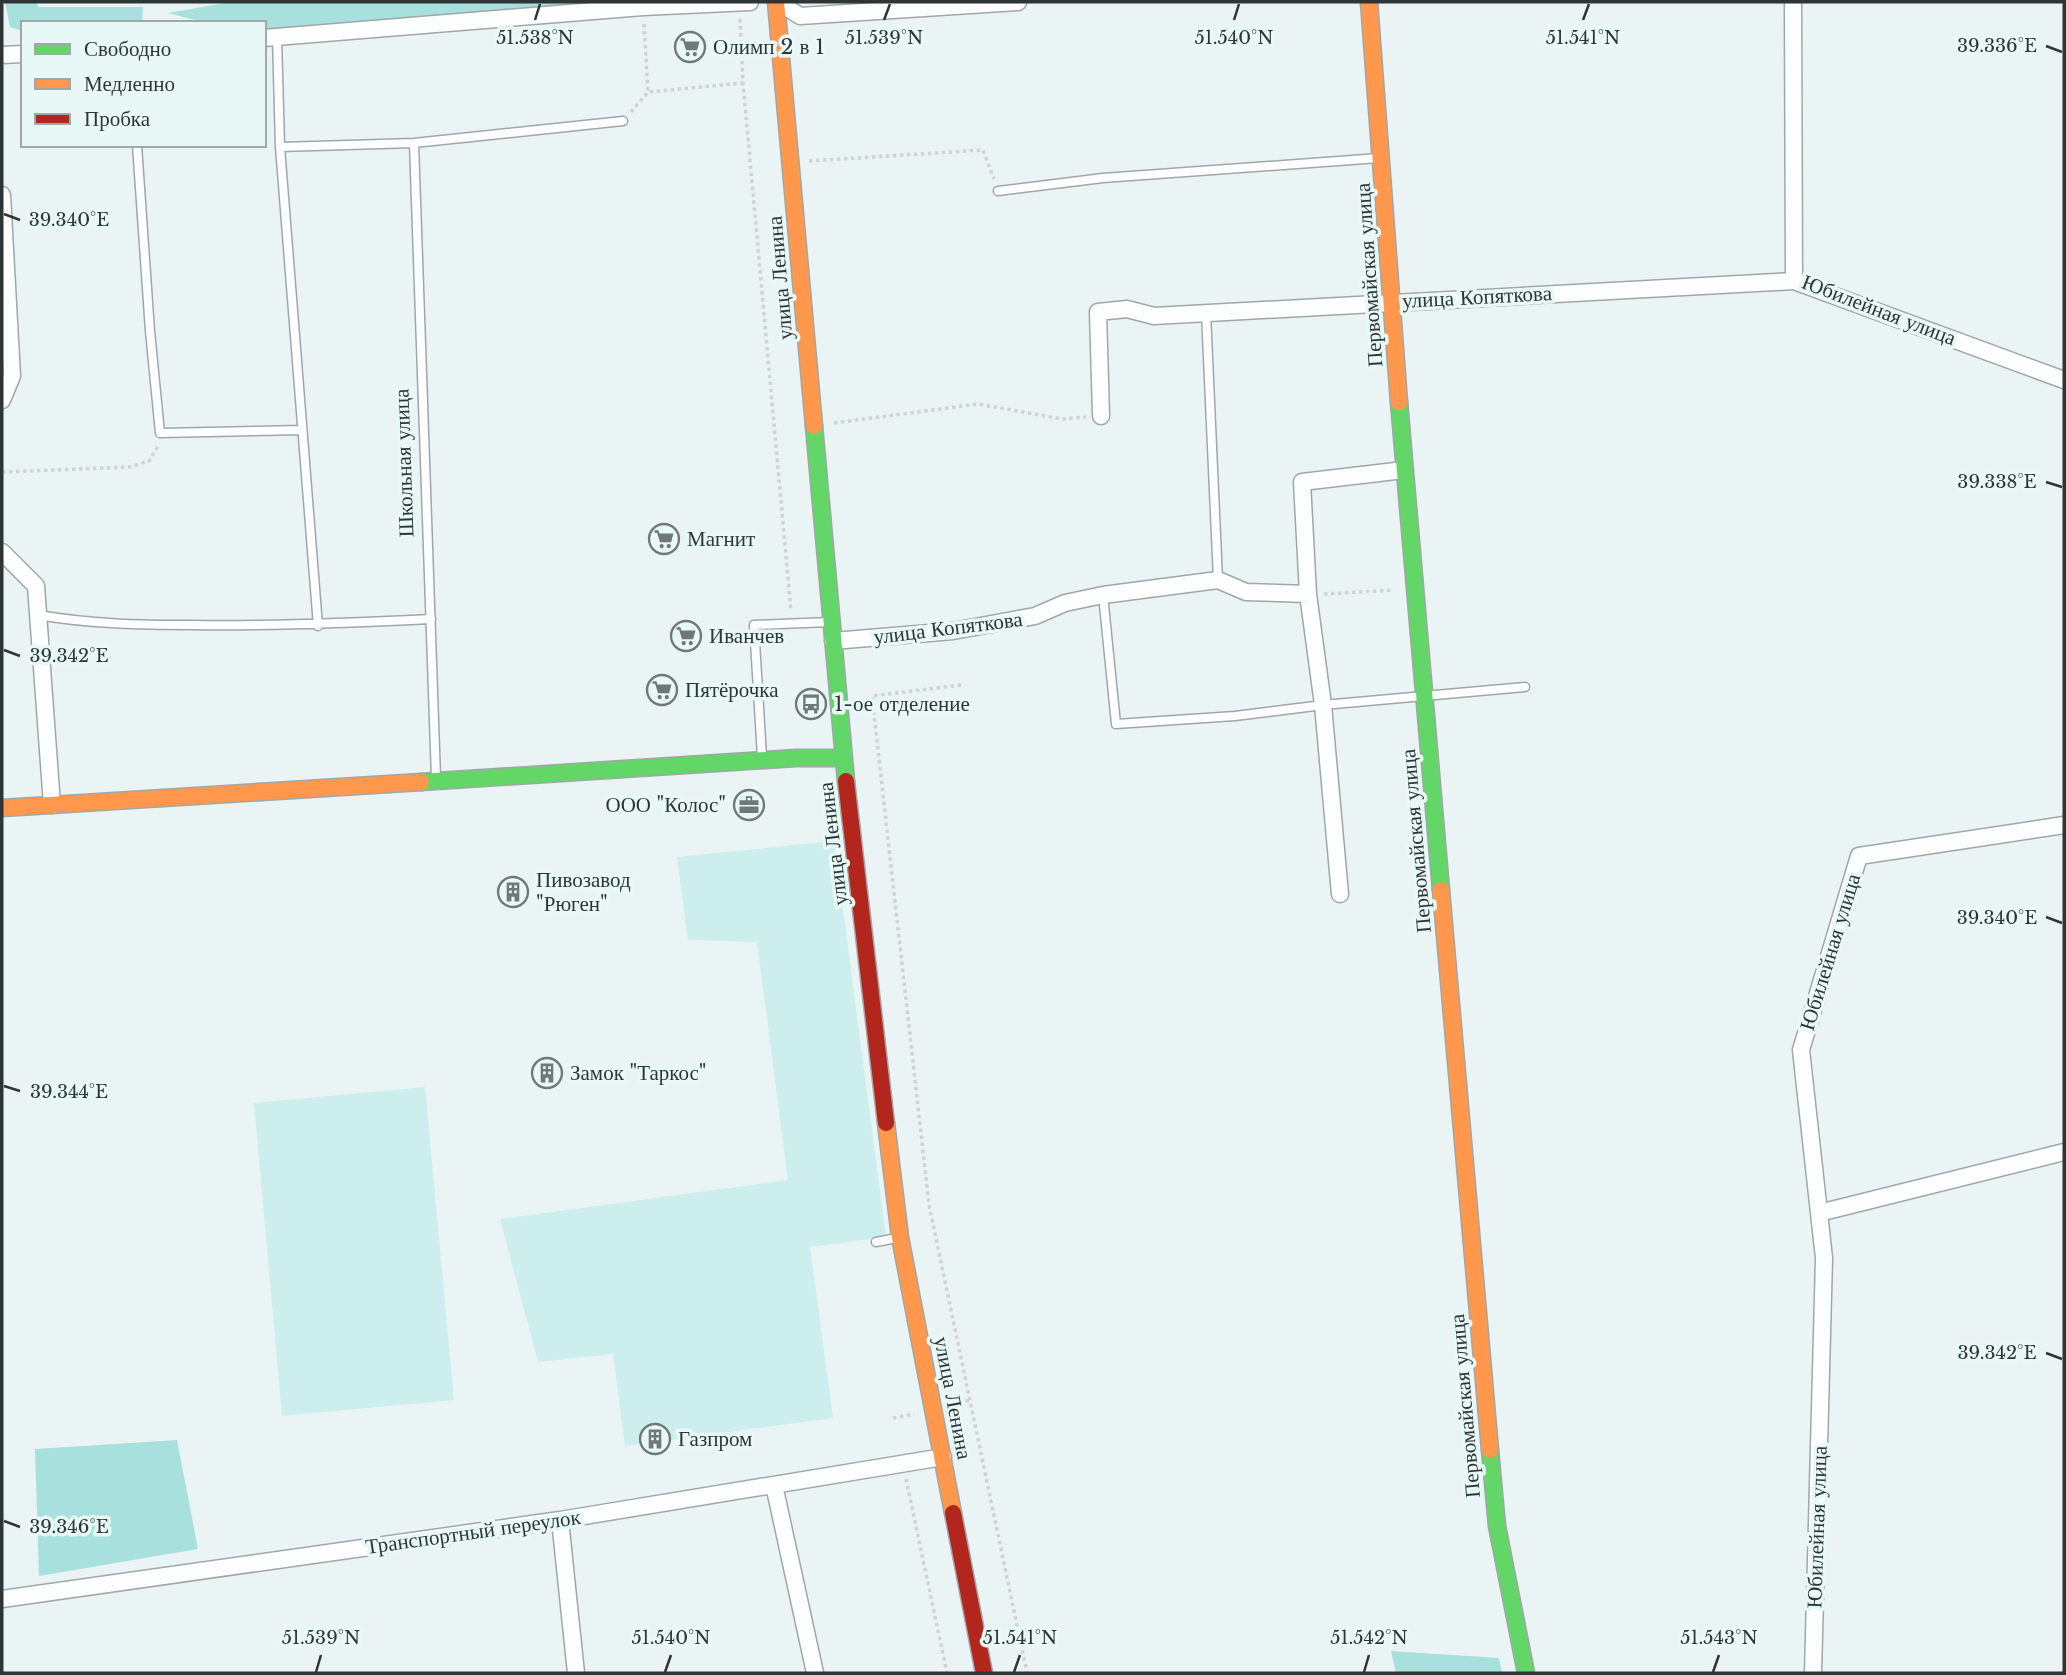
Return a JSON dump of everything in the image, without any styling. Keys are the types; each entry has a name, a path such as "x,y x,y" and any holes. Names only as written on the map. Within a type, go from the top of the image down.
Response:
{"street":[{"path":"271,38 643,7 750,2"},
{"path":"777,2 800,16 1018,2"},
{"name":"улица Ленина","path":"777,2 843,758 900,1237 984,1673"},
{"name":"Первомайская улица","path":"1369,2 1404,470 1497,1526 1526,1673"},
{"name":"Юбилейная улица","path":"1793,2 1794,281 2064,380"},
{"path":"2,55 21,54"},
{"path":"2,195 7,376 2,400"},
{"name":"улица Копяткова","path":"1101,416 1098,312 1127,309 1154,316 1794,281"},
{"path":"1340,894 1323,705 1308,594 1302,482 1404,470"},
{"path":"2,552 36,586 52,805"},
{"name":"улица Копяткова","path":"833,641 967,628 1035,616 1065,603 1103,595 1218,580 1246,592 1308,594"},
{"path":"2,808 843,758"},
{"name":"Юбилейная улица","path":"1813,1673 1824,1258 1801,1050 1859,856 2064,825"},
{"path":"1819,1213 2064,1152"},
{"name":"Транспортный переулок","path":"2,1599 560,1520 943,1457"},
{"path":"774,1485 815,1673"},
{"path":"560,1520 576,1673"}],"lane":[{"path":"271,38 317,626"},
{"path":"279,147 414,143 623,121"},
{"name":"Школьная улица","path":"414,143 436,781"},
{"path":"137,147 160,433 302,430"},
{"path":"998,191 1104,178 1382,158"},
{"path":"1206,313 1218,580"},
{"path":"1103,595 1116,724 1234,716 1323,705 1525,687"},
{"path":"38,615 85,623 317,626 431,619"},
{"path":"762,761 754,625 832,622"},
{"path":"876,1242 900,1237"}],"path":[{"path":"739,2 743,83 793,623"},
{"path":"643,7 648,92"},
{"path":"623,121 648,92 743,83"},
{"path":"791,162 983,150 998,191"},
{"path":"814,425 978,404 1062,419 1101,416"},
{"path":"2,472 130,467 149,461 158,450 160,433"},
{"path":"1308,594 1415,588"},
{"path":"961,685 872,696 929,1205 1027,1673"},
{"path":"903,1463 947,1673"}],"shaded area":[{"path":"5,2 37,2 38,7 143,7 142,21 21,21 21,30 10,27"},
{"path":"231,2 620,2 266,32 266,21 199,21 168,13"},
{"path":"834,841 886,1237 810,1247 833,1418 625,1446 613,1354 538,1362 500,1219 788,1180 757,942 688,940 677,857"},
{"path":"425,1087 454,1400 282,1416 254,1103"},
{"path":"177,1440 198,1549 39,1576 35,1449"},
{"path":"1391,1651 1499,1658 1502,1673 1396,1673"}],"traffic: fast":[{"path":"1399,402 1441,890"},
{"path":"814,426 846,781"},
{"path":"421,782 796,758 843,758"},
{"path":"1490,1450 1497,1526 1526,1673"}],"traffic: slow":[{"path":"776,2 814,426"},
{"path":"1369,2 1399,402"},
{"path":"2,808 421,782"},
{"path":"1441,890 1490,1450"},
{"path":"886,1123 900,1237 953,1513"}],"traffic: jam":[{"path":"846,781 886,1123"},
{"path":"953,1513 984,1673"}],"place":[{"name":"Олимп 2 в 1","path":"690,47"},
{"name":"Магнит","path":"664,539"},
{"name":"Иванчев","path":"686,636"},
{"name":"Пятёрочка","path":"662,690"},
{"name":"1-ое отделение","path":"811,704"},
{"name":"ООО \"Колос\"","path":"749,805"},
{"name":"Пивозавод \"Рюген\"","path":"513,892"},
{"name":"Замок \"Таркос\"","path":"547,1073"},
{"name":"Газпром","path":"655,1439"}]}
